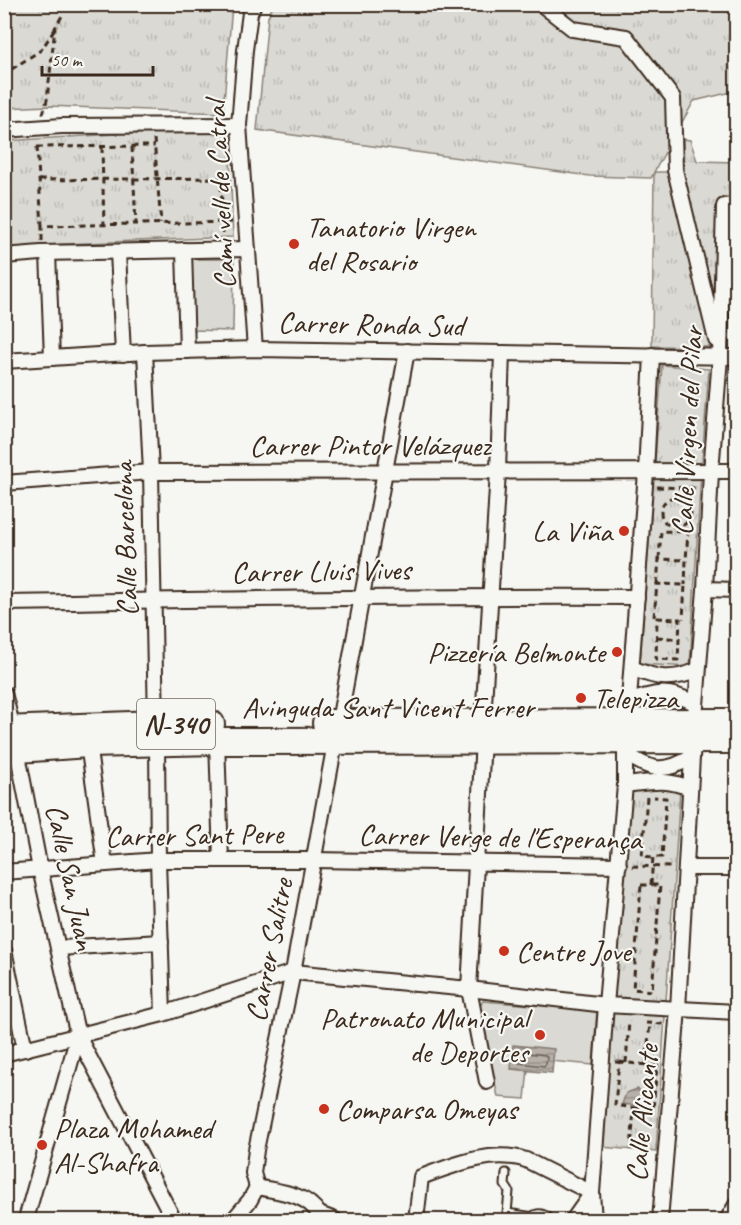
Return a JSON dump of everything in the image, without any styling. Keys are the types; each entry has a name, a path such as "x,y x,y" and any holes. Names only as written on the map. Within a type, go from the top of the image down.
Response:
{"highway":[{"name":"Avinguda Sant Vicent Ferrer","path":"694,731 736,722"},
{"name":"Avinguda Sant Vicent Ferrer","path":"10,740 156,733 627,729 694,731 736,740"},
{"name":"Avinguda Sant Vicent Ferrer","path":"10,740 88,744 156,733 218,741 336,731"}],"street":[{"name":"Camí vell de Catral","path":"254,4 250,13 245,50 239,125 255,349"},
{"path":"541,4 573,29 626,37 673,98 675,170 720,357"},
{"path":"4,130 38,133 62,126 239,125"},
{"name":"Calle Virgen del Pilar","path":"678,1009 698,670 700,586 720,357 724,206 736,205"},
{"path":"4,256 45,249 118,252 248,249"},
{"path":"45,249 52,358"},
{"path":"184,250 187,351"},
{"path":"118,252 123,354"},
{"name":"Carrer Ronda Sud","path":"4,361 145,352 255,349 736,357"},
{"name":"Carrer Salitre","path":"257,1187 253,1173 256,1150 293,972 407,351"},
{"name":"Calle Barcelona","path":"145,352 151,472 163,1014"},
{"path":"487,1082 469,989 498,471 502,353"},
{"name":"Calle Virgen del Pilar","path":"594,1221 592,1193 619,865 652,355"},
{"name":"Carrer Pintor Velázquez","path":"4,483 151,472 736,471"},
{"path":"700,586 736,590"},
{"name":"Carrer Lluis Vives","path":"4,603 637,597"},
{"path":"632,668 665,678 687,675 698,670"},
{"name":"Calle San Juan","path":"4,693 10,740 78,1036"},
{"path":"627,729 642,765 658,769 678,766 694,731"},
{"path":"218,741 221,860"},
{"path":"88,744 105,864"},
{"path":"624,785 658,781 674,782 690,788"},
{"name":"Carrer Sant Pere","path":"4,872 158,860 313,860"},
{"name":"Carrer Verge de l'Esperança","path":"313,860 619,865"},
{"path":"686,868 736,868"},
{"path":"58,948 161,942"},
{"path":"4,950 25,1049"},
{"path":"4,1054 163,1014 293,972 606,1005 736,1012"},
{"name":"Calle Alicante","path":"660,1221 678,1009"},
{"path":"28,1221 26,1219 78,1036"},
{"path":"78,1036 174,1221"},
{"path":"416,1221 421,1177 491,1156 519,1157 592,1193 573,1221"},
{"path":"233,1221 257,1187 299,1197 312,1205 318,1217 335,1221"},
{"path":"727,1221 736,1205"}],"lane":[{"path":"506,1173 505,1185 509,1191 507,1213 539,1220"}],"path":[{"path":"4,76 41,50 62,16 63,4"},
{"path":"45,249 37,147 38,133 47,100 55,28"},
{"path":"154,132 161,224"},
{"path":"37,147 155,146"},
{"path":"102,147 104,225"},
{"path":"132,147 136,224"},
{"path":"39,180 221,178 223,237"},
{"path":"42,226 232,222"},
{"path":"652,487 700,488"},
{"path":"677,488 677,496"},
{"path":"677,496 690,505 691,515 686,524 675,527 667,525 661,516 661,511 664,502 677,496"},
{"path":"675,527 675,532"},
{"path":"654,617 661,531 688,532 685,583 682,619 679,639 678,660 656,659 657,618 682,619 693,620"},
{"path":"659,559 686,560"},
{"path":"657,584 685,583 700,586"},
{"path":"657,637 679,639"},
{"path":"647,797 666,798 662,857 652,857 642,856 647,797"},
{"path":"651,885 652,857"},
{"name":"Carrer Verge de l'Esperança","path":"619,865 686,868"},
{"path":"641,885 651,885 660,885 652,991 633,989 641,885"},
{"path":"626,1063 630,1021"},
{"path":"646,1065 650,1023"},
{"path":"609,1061 657,1066"},
{"path":"619,1062 615,1105 653,1109"},
{"path":"631,1150 634,1108"}],"green space":[{"path":"5,4 232,5 223,113 48,106 5,108"},
{"path":"273,5 736,5 736,91 694,101 654,172 667,172 711,347 652,346 654,173 651,178 590,176 257,130 268,17"},
{"path":"229,130 233,237 63,244 5,249 5,141"},
{"path":"683,139 690,140 697,161 736,162 736,196 719,200 717,315 684,172"},
{"path":"191,259 234,259 233,331 190,330"},
{"path":"662,365 709,369 690,667 640,664"},
{"path":"628,786 680,790 656,1152 602,1147"},
{"name":"Patronato Municipal de Deportes","path":"483,1001 597,1010 593,1065 529,1059 525,1099 498,1097 479,1008"}],"water":[{"path":"513,1045 554,1049 552,1073 511,1069"},
{"path":"637,1089 648,1095 649,1107 622,1104 626,1093"}],"place":[{"name":"Tanatorio Virgen del Rosario","path":"294,244"},
{"name":"La Viña","path":"624,531"},
{"name":"Pizzería Belmonte","path":"617,652"},
{"name":"Telepizza","path":"581,698"},
{"name":"Centre Jove","path":"504,951"},
{"name":"Patronato Municipal de Deportes","path":"540,1035"},
{"name":"Comparsa Omeyas","path":"324,1109"},
{"name":"Plaza Mohamed Al-Shafra","path":"42,1145"}]}
